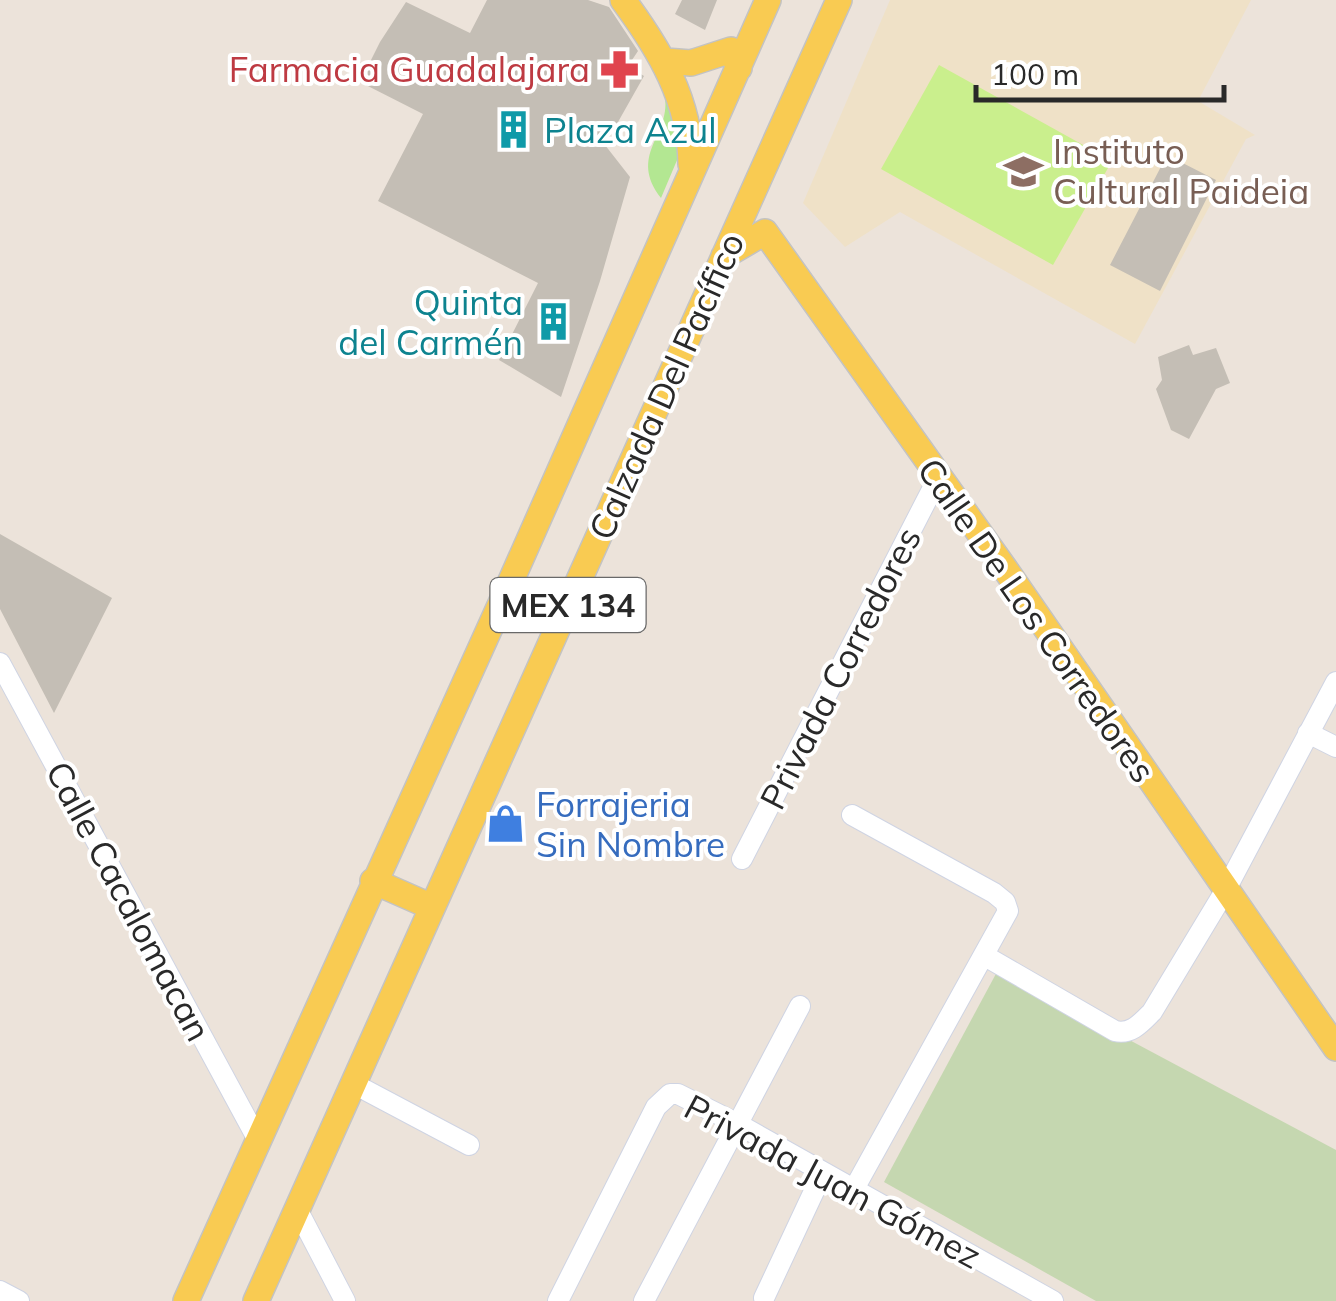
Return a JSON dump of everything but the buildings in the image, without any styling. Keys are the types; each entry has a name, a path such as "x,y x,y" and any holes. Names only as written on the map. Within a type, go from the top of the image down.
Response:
{"main road":[{"path":"624,0 665,61 688,124 691,168"},
{"name":"Calzada Del Pacífico","path":"258,1140 768,0"},
{"name":"Calzada Del Pacífico","path":"297,1210 839,0"},
{"path":"665,61 703,62 730,50 738,68"},
{"name":"Calle De Los Corredores","path":"724,256 765,232 1010,576 1336,1048"},
{"path":"373,881 432,908"},
{"name":"MEX 134","path":"186,1301 258,1140"},
{"name":"MEX 134","path":"256,1301 297,1210"}],"street":[{"name":"Privada Corredores","path":"742,859 938,478"},
{"name":"Calle Cacalomacan","path":"0,663 258,1140"},
{"path":"985,956 1114,1031 1126,1032 1140,1024 1152,1012 1225,890 1336,682"},
{"path":"1308,732 1336,747"},
{"path":"852,814 1005,902 1007,914 854,1190"},
{"path":"644,1301 800,1006"},
{"path":"354,1084 469,1145"},
{"name":"Privada Juan Gómez","path":"558,1301 656,1107 666,1096 678,1094 1053,1301"},
{"path":"764,1298 823,1172"},
{"path":"297,1210 345,1301"},
{"path":"0,1291 19,1301"}],"shaded area":[{"name":"Instituto Cultural Paideia","path":"890,0 1251,0 1198,101 1255,135 1246,139 1135,344 900,212 845,247 803,203"}],"green space":[{"path":"939,65 1112,161 1053,265 881,169"},
{"path":"665,98 683,146 661,198 648,170 652,146 662,124"},
{"path":"998,970 1336,1150 1336,1301 1096,1301 884,1182"}],"place":[{"name":"Farmacia Guadalajara","path":"620,69"},
{"name":"Plaza Azul","path":"514,130"},
{"name":"Instituto Cultural Paideia","path":"1023,171"},
{"name":"Quinta del Carmén","path":"553,322"},
{"name":"Forrajeria Sin Nombre","path":"506,824"}]}
